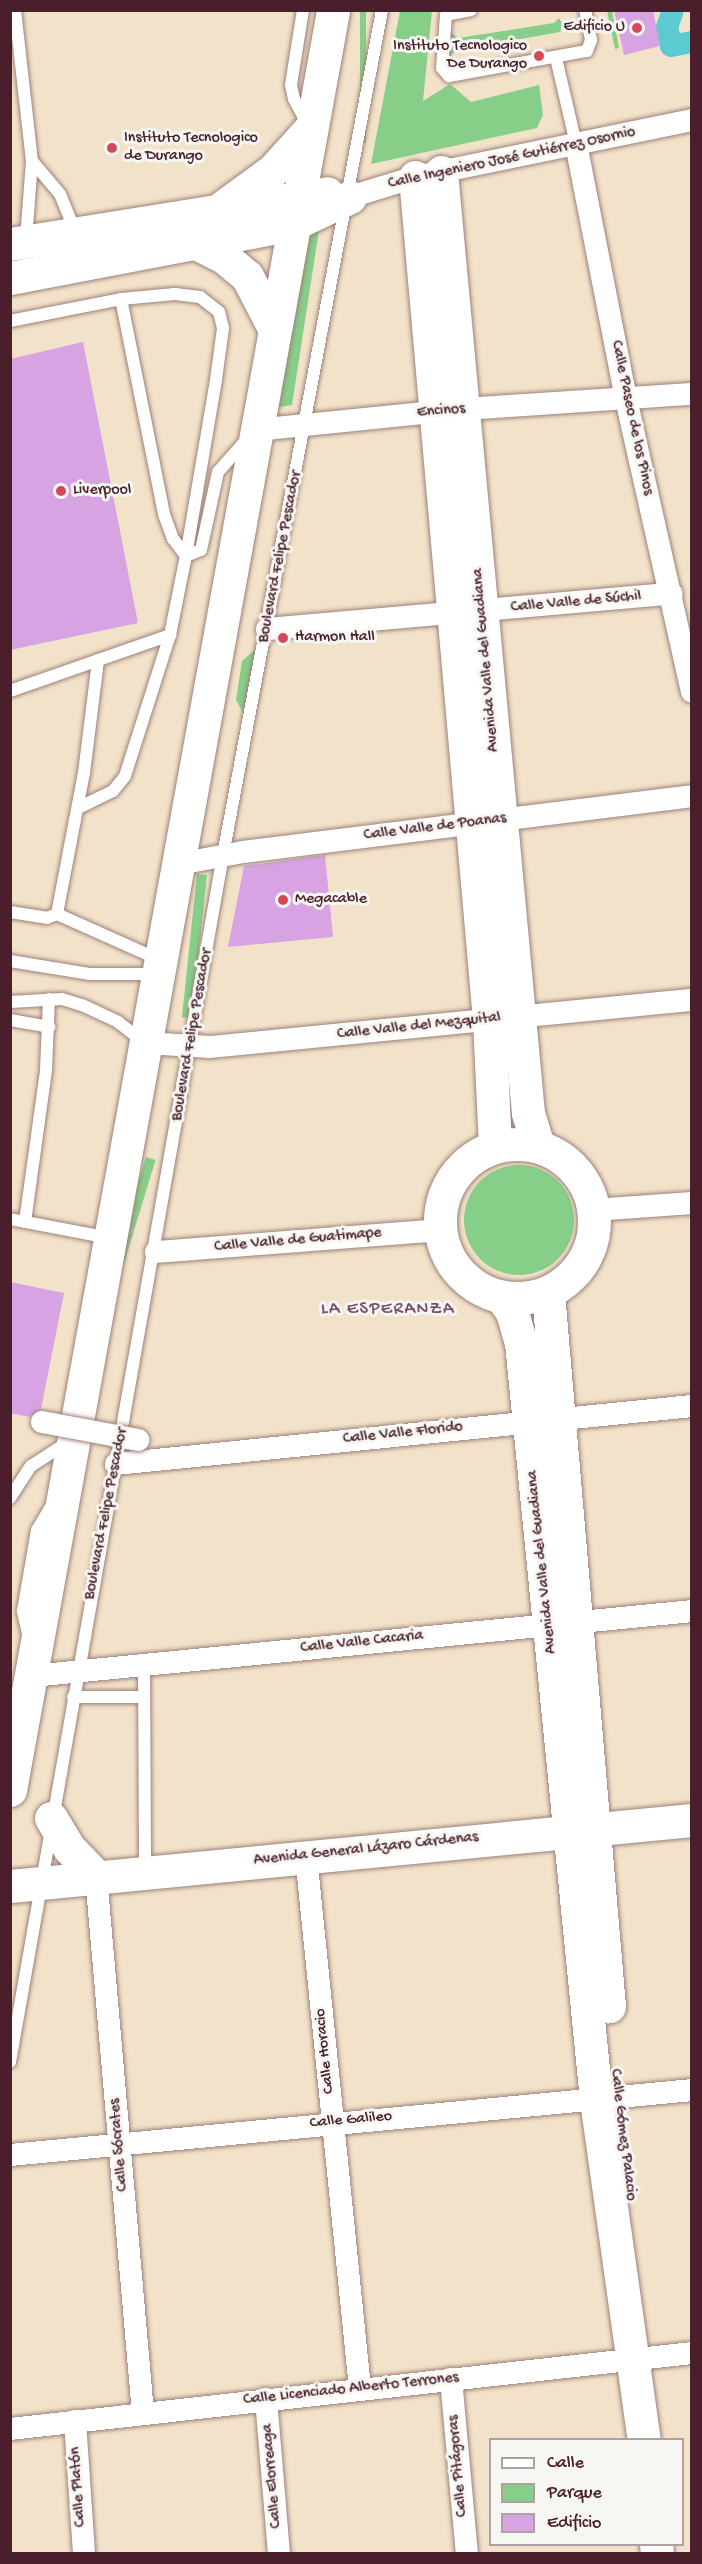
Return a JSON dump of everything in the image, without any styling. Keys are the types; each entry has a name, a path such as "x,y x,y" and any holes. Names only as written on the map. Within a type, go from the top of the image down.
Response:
{"main road":[{"path":"12,1772 112,1238 333,10"},
{"path":"221,208 259,183 310,129"},
{"name":"Avenida Valle del Guadiana","path":"428,175 504,1018 495,1146"},
{"name":"Calle Ingeniero José Gutiérrez Osornio","path":"296,210 322,192 350,197"},
{"path":"21,259 76,249 221,208 296,210"},
{"path":"76,249 196,243 296,210"},
{"path":"196,243 224,257 247,276 274,328"},
{"name":"Avenida Valle del Guadiana","path":"504,1018 538,1146"},
{"path":"495,1146 538,1146 558,1155 576,1170 588,1188 594,1210 594,1231 584,1259 565,1283 548,1293 533,1298 502,1298 479,1290 460,1274 446,1254 440,1230 442,1203 453,1178 471,1158 495,1146"},
{"name":"Avenida Valle del Guadiana","path":"548,1293 544,1420 582,1829"},
{"name":"Avenida Valle del Guadiana","path":"502,1298 518,1326 544,1420"},
{"path":"51,1818 69,1848 96,1876"},
{"name":"Avenida General Lázaro Cárdenas","path":"26,1883 692,1820"},
{"name":"Calle Gómez Palacio","path":"582,1829 606,2099 643,2357 662,2438"},
{"name":"Calle Gómez Palacio","path":"643,2357 644,2438"}],"street":[{"name":"Calle Ingeniero José Gutiérrez Osornio","path":"350,197 428,175 692,120"},
{"name":"Calle Paseo de los Pinos","path":"576,144 626,399 692,692"},
{"name":"Encinos","path":"256,430 450,411 692,394"},
{"name":"Calle Valle de Súchil","path":"267,629 671,594"},
{"name":"Calle Valle de Poanas","path":"179,864 224,855 692,796"},
{"name":"Calle Valle del Mezquital","path":"146,1043 192,1049 692,1000"},
{"path":"594,1210 692,1203"},
{"name":"Calle Valle de Guatimape","path":"156,1252 440,1230"},
{"name":"Calle Valle Florido","path":"116,1464 692,1406"},
{"path":"42,1422 138,1440"},
{"name":"Calle Valle Cacaria","path":"34,1664 78,1671 692,1611"},
{"name":"Calle Horacio","path":"306,1856 360,2389"},
{"name":"Calle Sócrates","path":"96,1876 143,2413"},
{"name":"Calle Galileo","path":"10,2155 333,2122 692,2090"},
{"name":"Calle Licenciado Alberto Terrones","path":"10,2429 692,2353"},
{"name":"Calle Pitágoras","path":"451,2379 467,2553"},
{"name":"Calle Elorreaga","path":"266,2399 279,2553"},
{"name":"Calle Platón","path":"75,2421 84,2553"}],"lane":[{"path":"15,10 32,161 21,259"},
{"path":"303,10 291,85 294,99 310,129"},
{"name":"Boulevard Felipe Pescador","path":"10,2062 26,1883 51,1818 156,1252 224,855 350,197 382,10"},
{"path":"471,10 447,13 442,68 449,76 556,58 590,49 585,10"},
{"path":"556,58 576,144"},
{"path":"32,161 60,194 76,249"},
{"path":"10,321 121,299 175,294 200,297 219,312 223,328 186,556 170,635 125,776 113,791 78,808"},
{"path":"121,299 164,514 173,539 186,556"},
{"path":"186,556 201,550 205,542 215,479 222,465 256,430"},
{"path":"10,691 170,635"},
{"path":"52,916 78,808 98,660"},
{"path":"10,912 52,916 160,967"},
{"path":"10,961 90,974 160,967"},
{"path":"25,1222 49,1027 49,999"},
{"path":"10,1002 62,999 98,1011 146,1043"},
{"path":"10,1020 49,1027"},
{"path":"10,1219 112,1238"},
{"path":"12,1491 47,1453 75,1438"},
{"path":"144,1665 145,1872"},
{"path":"73,1697 144,1698"}],"green space":[{"path":"360,11 366,11 366,143 360,143"},
{"path":"400,11 432,11 423,101 450,84 471,102 539,85 543,115 537,128 371,164"},
{"path":"607,11 612,11 619,48 615,49"},
{"path":"559,18 563,25 560,32 458,50 445,58 449,31 458,38 554,23"},
{"path":"308,230 319,230 292,405 279,407"},
{"path":"256,649 245,716 236,700 242,661"},
{"path":"197,874 207,875 192,1018 182,1017"},
{"path":"146,1157 156,1160 96,1355 86,1352"},
{"path":"519,1165 540,1170 558,1181 569,1199 574,1220 569,1241 558,1259 540,1270 519,1275 498,1270 480,1259 469,1241 464,1220 469,1199 480,1181 498,1170"}],"building":[{"name":"Edificio U","path":"614,10 653,10 660,46 624,55"},
{"name":"Liverpool","path":"83,342 138,623 10,650 10,359"},
{"name":"Megacable","path":"325,855 333,937 228,947 244,866"},
{"path":"10,1282 64,1293 41,1409 30,1417 10,1413"}],"waterway":[{"path":"673,10 667,27 671,46 692,42"}],"place":[{"name":"Edificio U","path":"637,28"},
{"name":"Instituto Tecnologico De Durango","path":"539,56"},
{"name":"Instituto Tecnologico de Durango","path":"112,148"},
{"name":"Liverpool","path":"61,491"},
{"name":"Harmon Hall","path":"283,638"},
{"name":"Megacable","path":"283,900"}],"district":[{"name":"LA ESPERANZA","path":"388,1310"}]}
